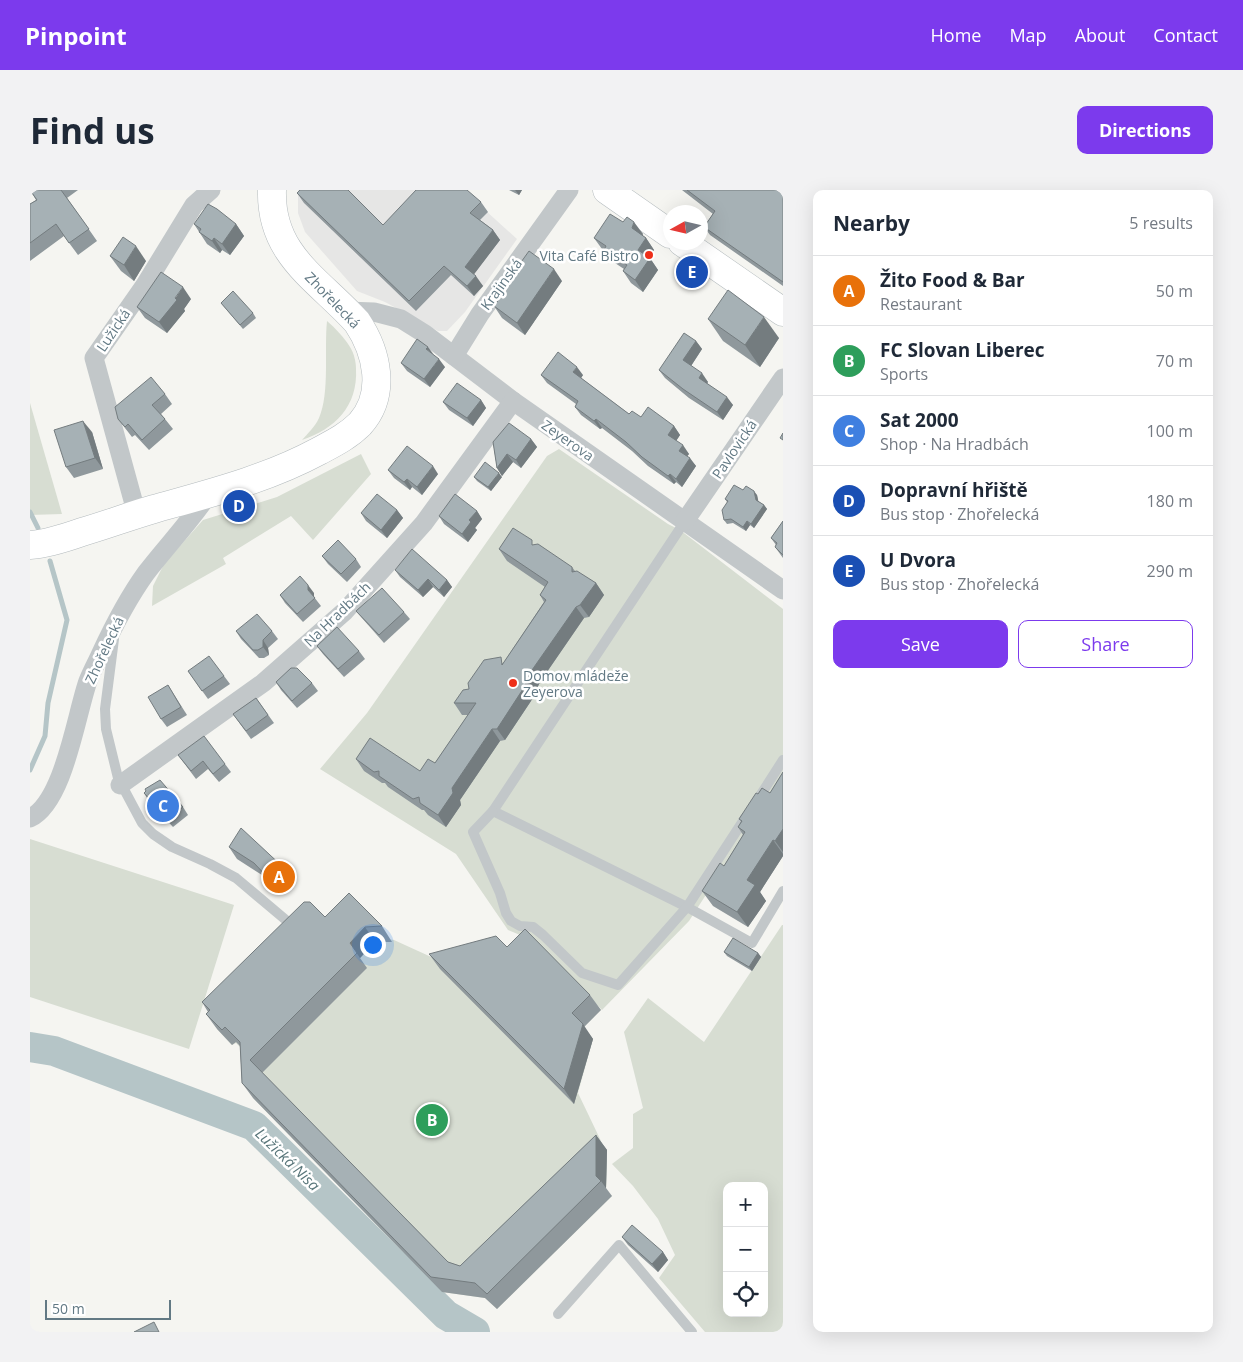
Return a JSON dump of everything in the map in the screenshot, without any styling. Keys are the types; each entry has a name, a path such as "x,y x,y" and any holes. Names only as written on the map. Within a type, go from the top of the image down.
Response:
{"main road":[{"name":"Zhořelecká","path":"30,545 63,538 244,484 299,462 344,438 361,423 372,404 376,390 375,361 364,333 346,310 304,270 288,250 274,221 272,190"},
{"path":"607,190 663,229"},
{"path":"694,250 783,312"}],"street":[{"name":"Lužická","path":"137,515 94,358 145,285 190,197 210,190"},
{"name":"Krajinská","path":"454,356 480,314 569,190"},
{"name":"Zeyerova","path":"346,310 374,312 400,319 425,334 513,401 783,590"},
{"name":"Pavlovická","path":"686,521 783,378"},
{"name":"Na Hradbách","path":"120,785 263,684 345,611 424,523 513,401"},
{"name":"Zhořelecká","path":"30,818 36,815 53,795 64,765 89,680 117,618 145,575 191,520 208,496"}],"lane":[{"path":"686,521 493,811 473,832 500,894 506,913 511,921 520,926 533,927 582,973 618,985 687,907 783,760"},
{"path":"117,618 105,710 106,729 120,785 142,823 153,834 172,847 236,878 293,926"},
{"path":"493,811 687,907 752,943 783,891"},
{"path":"558,1314 619,1245 692,1332"}],"shaded area":[{"path":"298,190 463,190 517,239 465,312 447,331 438,331 385,302 357,291 305,232 298,213"},
{"path":"327,321 348,343 353,352 356,366 356,382 353,394 342,414 325,429 302,440 316,424 322,408 326,384"},
{"path":"30,403 62,514 30,515"},
{"path":"559,449 668,524 680,530 783,609 783,776 689,921 602,1010 537,942 508,930 456,854 320,769 367,713 547,456"},
{"path":"361,454 371,474 313,540 291,516 223,558 226,564 152,606 153,586 164,564 203,520 277,497"},
{"path":"30,839 234,905 189,1049 30,997"},
{"path":"783,925 783,1332 705,1332 659,1278 675,1255 658,1219 633,1186 612,1164 633,1148 633,1114 643,1108 624,1032 648,998 704,1042"},
{"path":"381,938 394,940 451,966 536,945 601,1010 583,1028 593,1039 578,1093 601,1141 607,1159 606,1192 612,1196 497,1309 485,1298 442,1292 253,1098 250,1057 236,1043 232,1045 217,1029 220,1025"}],"building":[{"path":"30,190 61,190 89,229 69,243 56,224 30,243 30,204 37,200"},
{"path":"300,190 348,190 383,225 416,190 467,190 481,202 470,213 493,230 465,267 476,276 467,286 444,266 409,301 297,193"},
{"path":"687,190 783,190 783,282 708,230 708,221 715,211"},
{"path":"208,204 236,224 222,244 214,238 212,241 199,232 201,229 194,224"},
{"path":"610,214 623,222 627,217 634,222 632,228 646,238 638,250 650,258 635,280 623,271 627,265 604,250 606,246 594,238"},
{"path":"123,237 136,246 124,265 110,256"},
{"path":"529,251 554,269 517,323 494,306 502,295 499,293"},
{"path":"161,272 183,287 175,298 177,300 159,322 137,307"},
{"path":"728,290 764,317 745,345 708,319"},
{"path":"233,291 253,313 240,325 221,303"},
{"path":"684,333 696,341 683,360 702,373 699,378 727,397 717,412 659,370"},
{"path":"417,339 439,359 424,379 401,363"},
{"path":"558,352 577,367 573,372 629,414 632,411 641,417 648,407 674,426 668,435 683,445 679,451 690,458 676,479 670,474 668,476 642,457 596,419 594,421 575,407 578,401 541,375"},
{"path":"151,377 165,394 152,405 165,419 142,440 128,424 125,427 118,419 115,407"},
{"path":"457,383 481,400 467,418 443,402"},
{"path":"83,421 95,458 66,467 54,430"},
{"path":"509,423 531,439 516,460 507,454 497,468 493,442"},
{"path":"407,446 433,466 417,487 407,479 404,482 388,470"},
{"path":"485,462 499,473 488,487 474,477"},
{"path":"734,485 743,490 746,486 754,491 756,500 764,505 751,524 747,521 743,527 731,519 724,520 722,510 728,501 725,499"},
{"path":"377,494 397,510 381,530 361,513"},
{"path":"455,494 477,511 469,520 471,522 462,534 439,516"},
{"path":"783,521 783,555 775,547 777,543 771,538"},
{"name":"Domov mládeže Zeyerova","path":"513,528 532,540 532,545 538,544 572,567 572,572 577,571 596,583 580,605 576,607 532,670 523,689 497,729 492,729 452,788 453,793 438,815 420,803 419,797 413,799 379,776 379,771 374,772 356,759 370,738 420,771 428,759 435,763 476,703 454,703 463,690 469,689 468,683 484,660 501,657 502,665 546,600 540,595 548,582 499,549"},
{"path":"338,540 356,559 341,574 322,556"},
{"path":"412,549 447,580 439,590 428,579 418,590 395,570"},
{"path":"300,576 308,585 308,590 315,598 297,614 280,595"},
{"path":"382,588 404,612 379,635 356,611"},
{"path":"257,614 272,631 263,640 263,647 253,650 236,631"},
{"path":"337,627 359,651 338,669 317,646"},
{"path":"209,656 224,676 202,691 188,671"},
{"path":"291,668 297,668 312,683 292,701 276,682"},
{"path":"168,685 181,707 161,719 148,697"},
{"path":"256,698 268,715 246,731 233,714"},
{"path":"204,736 225,764 213,774 203,761 191,771 178,755"},
{"path":"783,772 783,829 775,841 773,840 747,880 755,885 737,912 702,891 720,863 724,866 745,832 738,827 742,821 739,819 756,793 758,794 762,788 770,793"},
{"path":"160,780 183,807 168,819 144,793 145,789"},
{"path":"241,828 284,868 271,881 254,863 229,847"},
{"path":"349,893 382,926 365,927 350,943 357,953 250,1060 448,1262 460,1266 596,1135 596,1176 601,1181 487,1294 475,1283 431,1277 242,1083 240,1042 225,1027 222,1030 206,1014 210,1010 202,1002 304,902 310,902 325,917"},
{"path":"525,929 590,995 572,1013 583,1024 564,1089 429,954 496,936 507,947"},
{"path":"733,938 758,953 749,967 724,952"},
{"path":"632,1225 663,1252 652,1264 622,1237"},
{"path":"154,1322 159,1332 134,1332"}],"waterway":[{"path":"30,512 38,528"},
{"path":"30,770 45,736 48,703 67,620 50,561"},
{"name":"Lužická Nisa","path":"30,1047 54,1051 254,1126 446,1315 475,1332"}],"place":[{"name":"Vita Café Bistro","path":"649,255"},
{"name":"U Dvora","path":"692,272"},
{"name":"Dopravní hřiště","path":"239,506"},
{"name":"Domov mládeže Zeyerova","path":"513,683"},
{"name":"Sat 2000","path":"163,806"},
{"name":"Žito Food & Bar","path":"279,877"},
{"name":"FC Slovan Liberec","path":"432,1120"}]}
